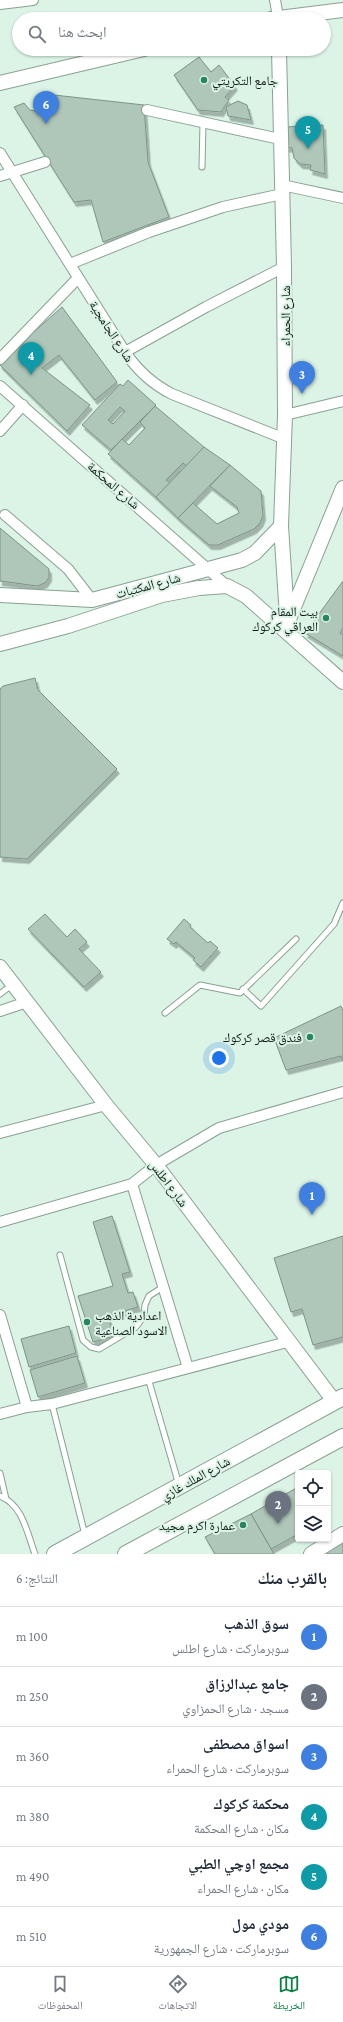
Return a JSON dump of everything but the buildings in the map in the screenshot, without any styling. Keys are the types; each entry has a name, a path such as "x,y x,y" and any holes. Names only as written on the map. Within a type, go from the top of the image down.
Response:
{"main road":[{"name":"شارع الملك غازي","path":"55,1554 338,1399"},
{"path":"126,1554 343,1437"}],"street":[{"path":"0,4 33,0"},
{"path":"275,0 276,12"},
{"path":"326,12 343,10"},
{"path":"0,83 114,56"},
{"name":"شارع الحمراء","path":"279,56 286,439 281,526 287,627"},
{"path":"147,110 280,139"},
{"name":"شارع الجامجية","path":"0,153 125,352 141,372 161,388 286,439"},
{"path":"0,176 45,162"},
{"path":"70,264 150,232 224,206 282,190 343,198"},
{"path":"125,352 206,307 284,267"},
{"path":"0,360 78,278"},
{"name":"شارع المحكمة","path":"0,386 232,588"},
{"path":"285,415 343,401"},
{"path":"0,431 23,405"},
{"path":"287,627 341,495"},
{"path":"5,515 68,569 92,600"},
{"name":"شارع المكتبات","path":"0,595 92,600 242,560 255,553 281,526"},
{"name":"شارع المكتبات","path":"0,644 68,626 162,594 199,588 232,588"},
{"path":"232,588 287,627 343,682"},
{"name":"شارع اطلس","path":"0,967 14,983 106,1105 156,1165 287,1342 338,1399"},
{"path":"0,1011 27,1002"},
{"path":"0,1222 132,1184 156,1165 219,1128 343,1092"},
{"path":"0,1133 106,1105"},
{"path":"132,1184 188,1368"},
{"path":"0,1315 27,1408"},
{"path":"0,1414 52,1404 287,1342"},
{"path":"311,1554 343,1534"}],"lane":[{"path":"202,167 203,123"},
{"path":"243,989 261,1006 334,924 343,903"},
{"path":"165,1013 200,985 240,993 296,939"},
{"path":"0,994 14,983"},
{"path":"60,1255 83,1340 91,1347 99,1349 136,1327 144,1316 145,1305 149,1296 163,1287"},
{"path":"148,1378 179,1487"},
{"path":"52,1404 85,1538"},
{"path":"0,1473 6,1498"},
{"path":"0,1496 6,1498 17,1508 36,1554"}],"place":[{"name":"جامع التكريتي","path":"204,80"},
{"name":"مودي مول","path":"46,124"},
{"name":"مجمع اوچي الطبي","path":"308,149"},
{"name":"محكمة كركوك","path":"31,375"},
{"name":"اسواق مصطفى","path":"302,394"},
{"name":"بيت المقام العراقي كركوك","path":"326,618"},
{"name":"فندق قصر كركوك","path":"310,1037"},
{"name":"سوق الذهب","path":"312,1215"},
{"name":"اعدادية الذهب الاسود الصناعية","path":"87,1322"},
{"name":"جامع عبدالرزاق","path":"278,1524"},
{"name":"عمارة اكرم مجيد","path":"243,1525"}]}
